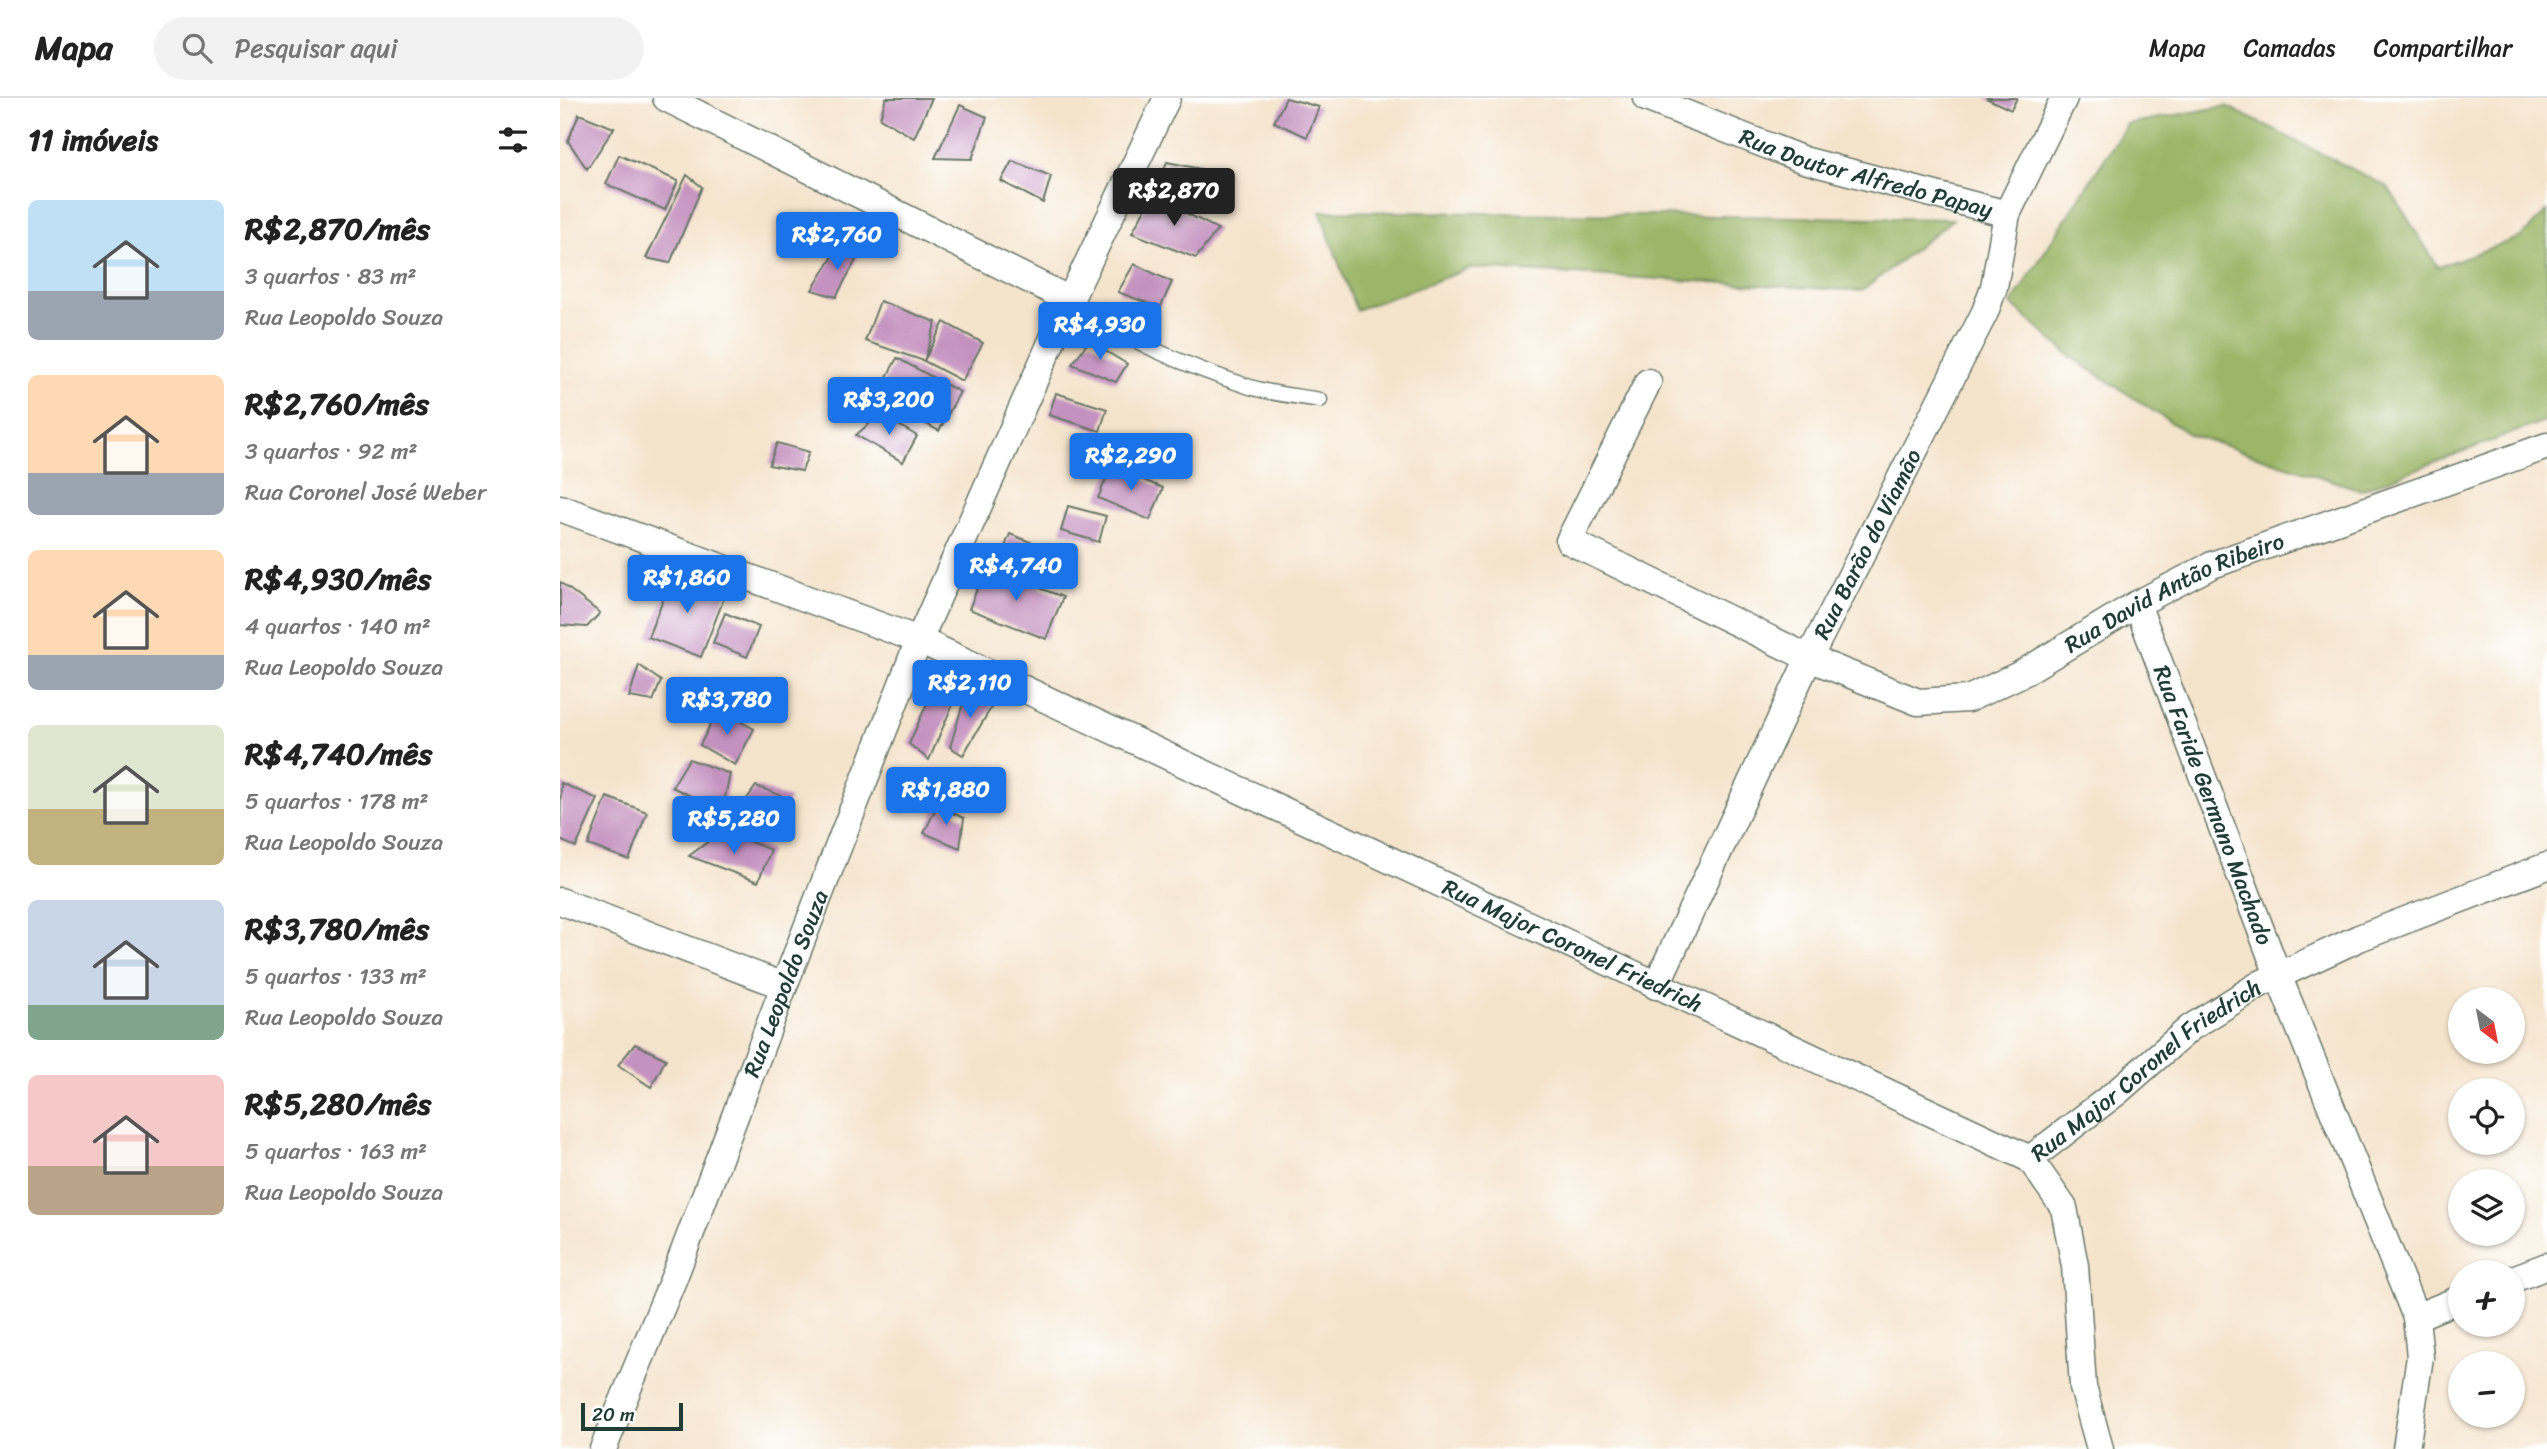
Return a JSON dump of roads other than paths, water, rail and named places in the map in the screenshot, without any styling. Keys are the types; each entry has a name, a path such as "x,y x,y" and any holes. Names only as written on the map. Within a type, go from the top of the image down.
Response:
{"street":[{"path":"666,98 1070,300"},
{"name":"Rua Leopoldo Souza","path":"603,1449 675,1275 919,640 1070,300 1167,98"},
{"name":"Rua Doutor Alfredo Papay","path":"1646,98 1804,160 2007,214"},
{"name":"Rua Barão do Viamão","path":"1656,986 1809,658 1985,313 1994,287 2007,214 2064,98"},
{"name":"Rua David Antão Ribeiro","path":"1648,382 1569,541 1809,658 1918,702 1968,699 2021,674 2137,604 2212,565 2547,446"},
{"name":"Rua Major Coronel Friedrich","path":"560,508 919,640 2030,1159 2118,1092 2190,1028 2278,975 2358,938 2547,866"},
{"name":"Rua Faride Germano Machado","path":"2137,604 2278,975 2416,1317 2420,1357 2406,1449"},
{"path":"560,901 784,986"},
{"path":"2030,1159 2064,1208 2075,1266 2083,1387 2100,1449"},
{"path":"2525,1274 2547,1266"},
{"path":"2416,1317 2448,1304"}],"lane":[{"path":"1070,300 1092,317 1138,343 1252,387 1320,400"}]}
